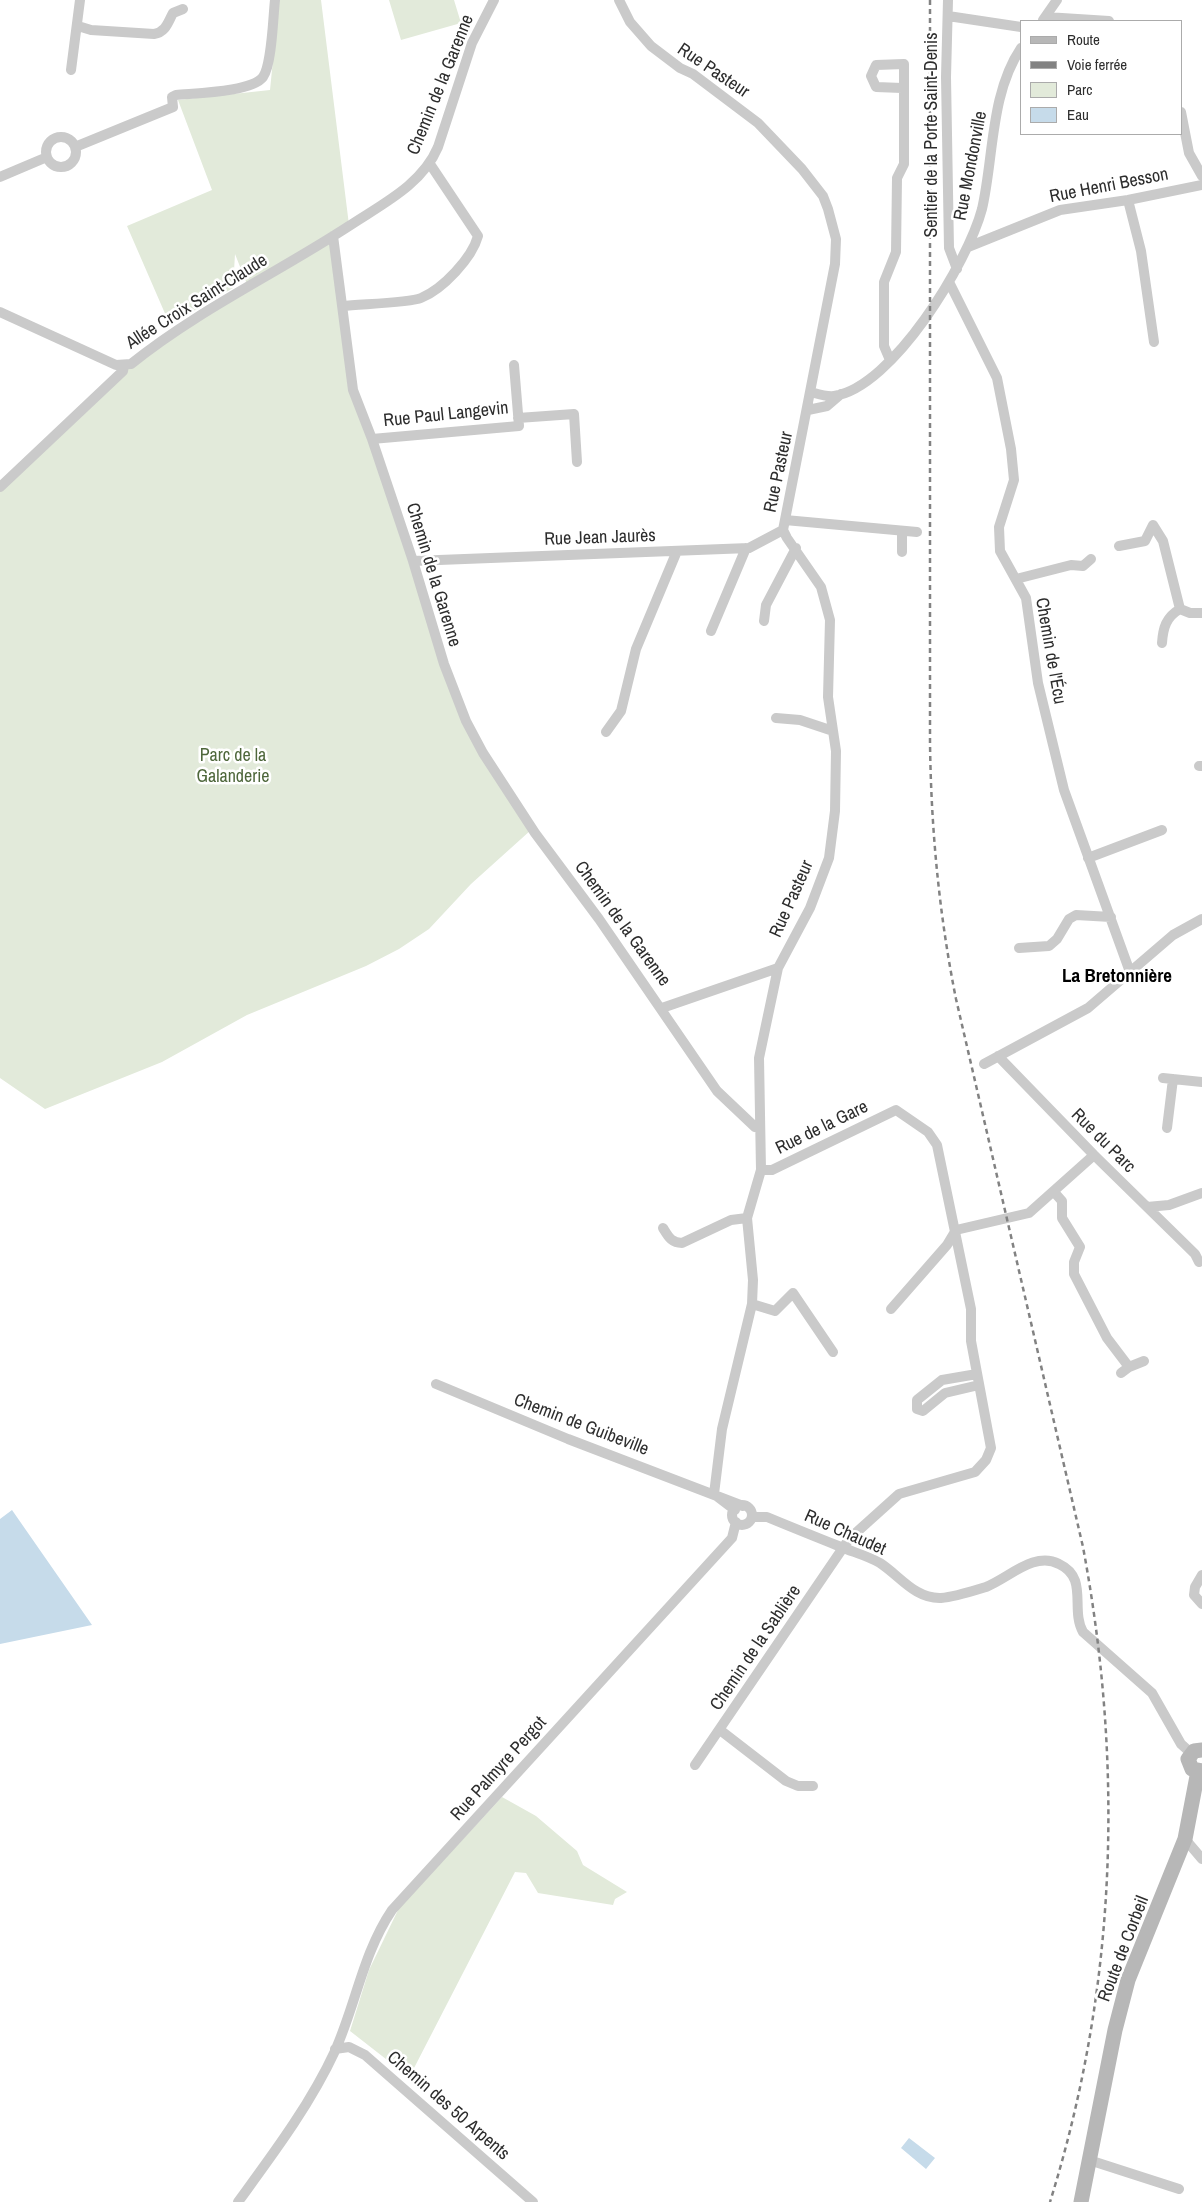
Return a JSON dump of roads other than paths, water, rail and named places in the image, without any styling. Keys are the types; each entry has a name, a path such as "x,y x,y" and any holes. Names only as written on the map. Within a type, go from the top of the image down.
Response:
{"main road":[{"path":"1197,1752 1188,1759 1190,1766 1200,1771"},
{"name":"Route de Corbeil","path":"1080,2202 1115,2030 1128,1980 1186,1840 1200,1771"}],"street":[{"path":"71,70 80,0"},
{"path":"76,147 173,107 172,97 176,95 237,88 258,82 263,77 268,64 275,0"},
{"name":"Chemin de la Garenne","path":"494,0 472,43 438,148 430,164 410,186 333,236 353,390 372,439 413,561 444,664 466,721 483,753 535,833 662,1008 718,1091 755,1127 760,1128"},
{"name":"Rue Pasteur","path":"619,0 630,22 650,46 675,65 693,74 758,122 802,169 823,196 833,224 836,250 808,410 784,525 786,538 796,548 821,587 830,620 828,698 836,751 835,811 829,858 810,908 778,968 759,1058 761,1170"},
{"name":"Sentier de la Porte Saint-Denis","path":"948,0 946,77 949,248 957,268"},
{"path":"1044,19 1056,0"},
{"path":"78,26 91,30 154,34 165,28 173,13 183,9"},
{"path":"948,16 1020,27"},
{"path":"1044,19 1076,20"},
{"name":"Rue Mondonville","path":"808,410 827,406 841,394 871,376 890,360 919,326 949,282 968,247 982,209 996,119 1004,87 1020,50"},
{"path":"890,360 884,346 884,282 896,252 897,178 904,164 902,88"},
{"path":"1182,117 1189,153 1202,176"},
{"path":"55,138 66,138 76,147 75,159 67,166 54,166 47,157 48,146 55,138"},
{"path":"0,177 47,157"},
{"path":"343,306 421,298 458,271 476,243 478,236 430,164"},
{"name":"Rue Henri Besson","path":"968,247 1060,210 1128,200 1202,185"},
{"path":"1128,200 1141,250 1154,342"},
{"name":"Allée Croix Saint-Claude","path":"0,487 123,371 124,366 131,364 170,334 333,236"},
{"name":"Chemin de l'Écu","path":"949,282 997,378 1011,449 1014,480 999,527 1000,551 1016,579 1029,609 1038,683 1054,756 1088,858 1130,972"},
{"path":"0,312 116,365 124,366"},
{"name":"Rue Paul Langevin","path":"372,439 519,426 514,366"},
{"path":"811,392 832,396 841,394"},
{"name":"Rue Paul Langevin","path":"518,418 574,414 577,462"},
{"path":"784,525 917,532"},
{"name":"Rue Jean Jaurès","path":"413,561 746,548 784,525"},
{"path":"1119,546 1144,541 1153,525 1163,541 1180,609"},
{"path":"902,531 902,552"},
{"path":"711,631 746,548"},
{"path":"764,621 766,606 796,548"},
{"path":"606,732 621,711 636,649 677,551"},
{"path":"1016,579 1070,565 1083,566 1092,559"},
{"path":"1180,609 1190,613 1202,613"},
{"path":"1162,642 1164,626 1173,613 1180,609"},
{"path":"776,718 800,720 833,731"},
{"path":"1088,858 1162,830"},
{"path":"1018,948 1049,946 1057,940 1069,919 1076,915 1111,917"},
{"path":"984,1064 1088,1008 1173,935 1202,919"},
{"path":"662,1008 778,968"},
{"name":"Rue du Parc","path":"998,1056 1094,1155 1195,1254 1199,1262"},
{"path":"1167,1128 1168,1079 1202,1082"},
{"name":"Rue de la Gare","path":"761,1170 772,1170 896,1110"},
{"name":"Chemin de la Sablière","path":"695,1766 842,1548 899,1494 969,1475 981,1466 991,1448 971,1341 971,1309 936,1139 920,1125 896,1110"},
{"path":"891,1309 946,1245 956,1230 1028,1213 1094,1155"},
{"path":"739,1508 733,1515 740,1524 752,1517 751,1510 739,1508 714,1494 722,1429 752,1304 753,1280 747,1218 761,1170"},
{"path":"1054,1192 1062,1201 1062,1218 1080,1247 1074,1262 1074,1274 1107,1338 1125,1370 1144,1361"},
{"path":"1146,1207 1169,1205 1202,1193"},
{"path":"663,1228 670,1239 676,1243 682,1243 731,1220 747,1218"},
{"path":"752,1304 775,1311 793,1293 833,1352"},
{"path":"977,1374 942,1380 916,1400 917,1409 924,1411 950,1390 980,1385"},
{"name":"Chemin de Guibeville","path":"436,1384 559,1435 714,1494"},
{"name":"Rue Chaudet","path":"752,1517 767,1517 880,1563 920,1594 934,1597 951,1596 985,1587 1036,1562 1054,1561 1066,1567 1075,1579 1077,1586 1080,1622 1083,1632 1152,1693 1181,1744 1197,1752"},
{"name":"Rue Palmyre Pergot","path":"238,2202 303,2110 335,2049 363,1968 376,1937 392,1910 732,1538 740,1524"},
{"path":"1202,1575 1195,1587 1194,1595 1202,1604"},
{"path":"720,1730 786,1781 798,1786 813,1786"},
{"path":"1186,1840 1202,1859"},
{"name":"Chemin des 50 Arpents","path":"335,2049 349,2047 365,2055 534,2202"},
{"path":"1089,2160 1179,2189"}],"water":[{"path":"12,1510 92,1625 0,1644 0,1519"},
{"path":"909,2138 935,2158 926,2169 901,2148"}],"railway":[{"path":"930,0 930,742 937,871 956,999 1083,1547 1096,1629 1105,1712 1108,1794 1107,1876 1101,1958 1089,2040 1072,2121 1050,2202"}],"district":[{"name":"La Bretonnière","path":"1117,977"}],"park label":[{"name":"Parc de la Galanderie","path":"233,766"}]}
